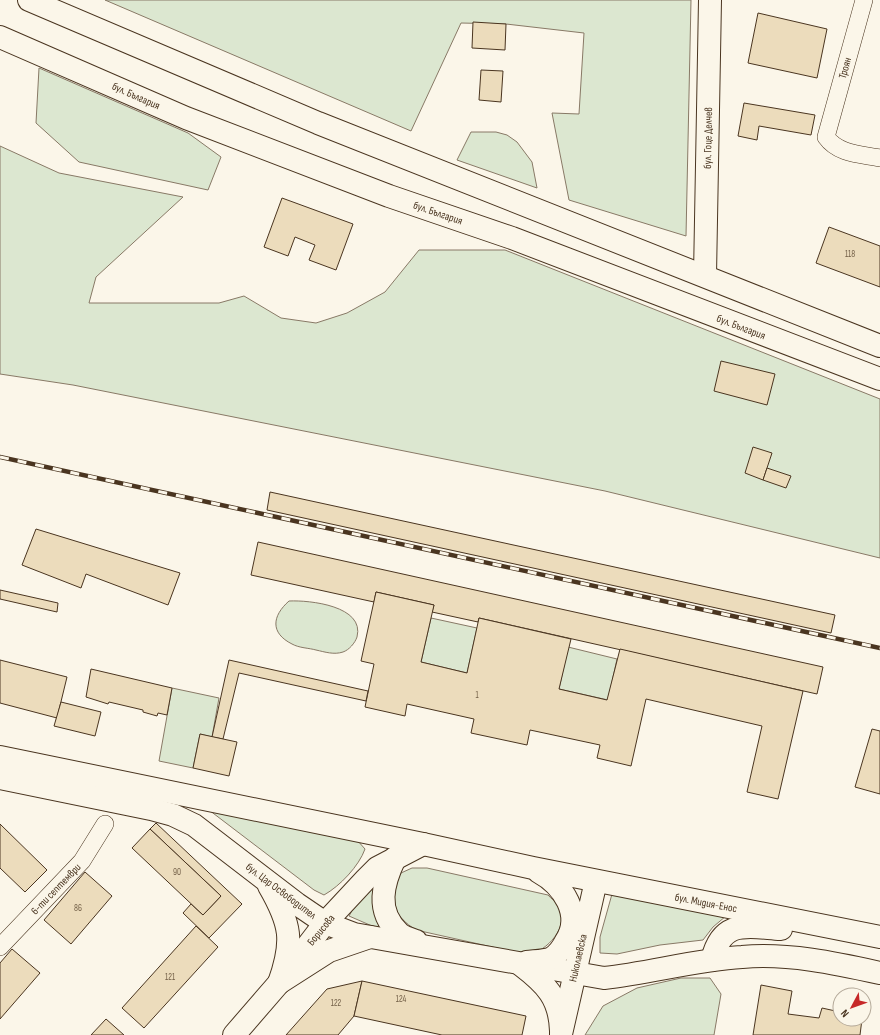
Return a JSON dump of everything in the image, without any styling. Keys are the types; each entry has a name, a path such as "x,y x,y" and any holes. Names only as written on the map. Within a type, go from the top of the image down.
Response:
{"main road":[{"path":"29,0 318,123 705,275 880,346"},
{"name":"бул. Гоце Делчев","path":"705,275 710,0"},
{"name":"бул. България","path":"0,37 186,118 389,196 512,238 880,379"},
{"path":"0,757 533,868 557,884 572,911 573,923 569,937 562,949 551,958 520,964"},
{"name":"бул. Цар Освободител","path":"0,778 151,809 173,815 194,825 325,923 354,934 424,945 574,974"},
{"name":"Борисова","path":"234,1035 279,983 325,923 366,879 377,868 423,844"},
{"path":"395,858 384,884 384,909 390,922 399,933 424,945"},
{"name":"бул. Мидия-Енос","path":"533,868 870,935"},
{"path":"266,880 281,906 288,924 289,942 287,961 279,983"},
{"name":"Николаевска","path":"561,1033 596,881"},
{"path":"712,960 715,949 725,933 745,927 870,935"},
{"path":"279,983 329,952 370,937"},
{"path":"574,974 604,978 712,960 744,957 793,958 826,962 880,973"},
{"path":"520,964 536,976 554,999 561,1016 561,1033"}],"street":[{"name":"Троян","path":"864,0 826,137 838,150 880,158"},
{"name":"6-ти септември","path":"0,947 82,861 105,824"}],"green space":[{"path":"105,0 691,0 686,236 569,200 552,113 579,114 584,33 506,24 461,23 411,131"},
{"path":"39,68 188,133 221,157 208,190 79,162 36,123"},
{"path":"471,132 496,132 507,135 517,142 532,162 537,188 457,160"},
{"path":"0,146 59,173 183,197 96,277 89,303 219,303 244,296 281,318 316,323 347,313 385,292 419,250 505,250 880,399 880,558 605,491 73,385 0,374"},
{"path":"289,601 322,604 345,612 353,618 357,627 357,637 355,642 345,651 333,653 298,646 285,640 277,630 276,624 279,612"},
{"path":"431,618 477,628 467,673 421,662"},
{"path":"568,647 617,659 608,700 559,689"},
{"path":"172,688 219,698 212,737 200,734 193,768 159,761"},
{"path":"205,807 357,840 365,849 354,869 324,895 314,890"},
{"path":"412,868 427,868 548,895 559,906 562,914 559,930 555,937 542,949 528,955 416,930 408,925 399,915 396,910 394,898 394,882 401,873"},
{"path":"374,882 382,924 379,929 349,916 359,898"},
{"path":"612,894 726,916 713,927 703,940 660,945 617,954 600,953 600,937"},
{"path":"681,978 710,978 721,994 714,1035 585,1035 603,1006 637,988"}],"building":[{"path":"758,13 827,29 817,78 748,63"},
{"path":"473,22 506,24 505,50 472,48"},
{"path":"481,70 503,71 501,102 479,100"},
{"path":"744,103 815,115 811,135 759,126 757,140 738,136"},
{"path":"282,198 353,224 336,270 309,260 315,245 295,237 288,256 264,247"},
{"path":"829,227 880,246 880,287 816,263"},
{"path":"721,361 775,374 767,405 714,391"},
{"path":"753,447 772,453 763,480 745,473"},
{"path":"767,468 791,476 786,488 763,480"},
{"path":"270,492 835,615 831,633 267,510"},
{"path":"36,529 180,573 168,605 86,574 81,588 22,565"},
{"path":"258,542 823,667 817,694 479,618 478,622 432,612 434,605 376,592 374,602 251,575"},
{"path":"0,590 58,603 57,612 0,599"},
{"path":"376,592 434,605 421,662 467,673 479,618 571,639 559,689 607,700 620,649 803,691 778,799 747,792 762,726 646,699 631,766 597,758 600,745 530,730 527,745 471,733 474,719 407,704 405,716 365,707 374,664 361,661"},
{"path":"0,660 67,677 57,718 0,703"},
{"path":"229,660 368,691 366,701 239,673 223,739 212,737"},
{"path":"91,669 172,688 167,715 158,713 157,716 143,712 143,710 109,702 108,704 86,697"},
{"path":"61,702 101,712 95,736 54,726"},
{"path":"872,729 880,731 880,794 855,787"},
{"path":"200,734 237,742 229,776 193,768"},
{"path":"156,823 242,904 209,938 183,913 191,904 203,915 221,896 150,829"},
{"path":"0,824 47,870 25,892 0,868"},
{"path":"150,829 221,896 203,915 132,848"},
{"path":"85,872 112,896 71,944 44,920"},
{"path":"196,926 218,947 144,1028 122,1008"},
{"path":"12,949 40,973 0,1019 0,963"},
{"path":"362,981 354,1016 338,1035 286,1035 327,989"},
{"path":"362,981 526,1016 522,1035 442,1035 354,1016"},
{"path":"761,985 792,991 788,1014 819,1018 822,1008 832,1010 832,1027 861,1027 860,1035 753,1035"},
{"path":"106,1019 124,1035 91,1035"}],"railway":[{"path":"0,457 880,648"}]}
